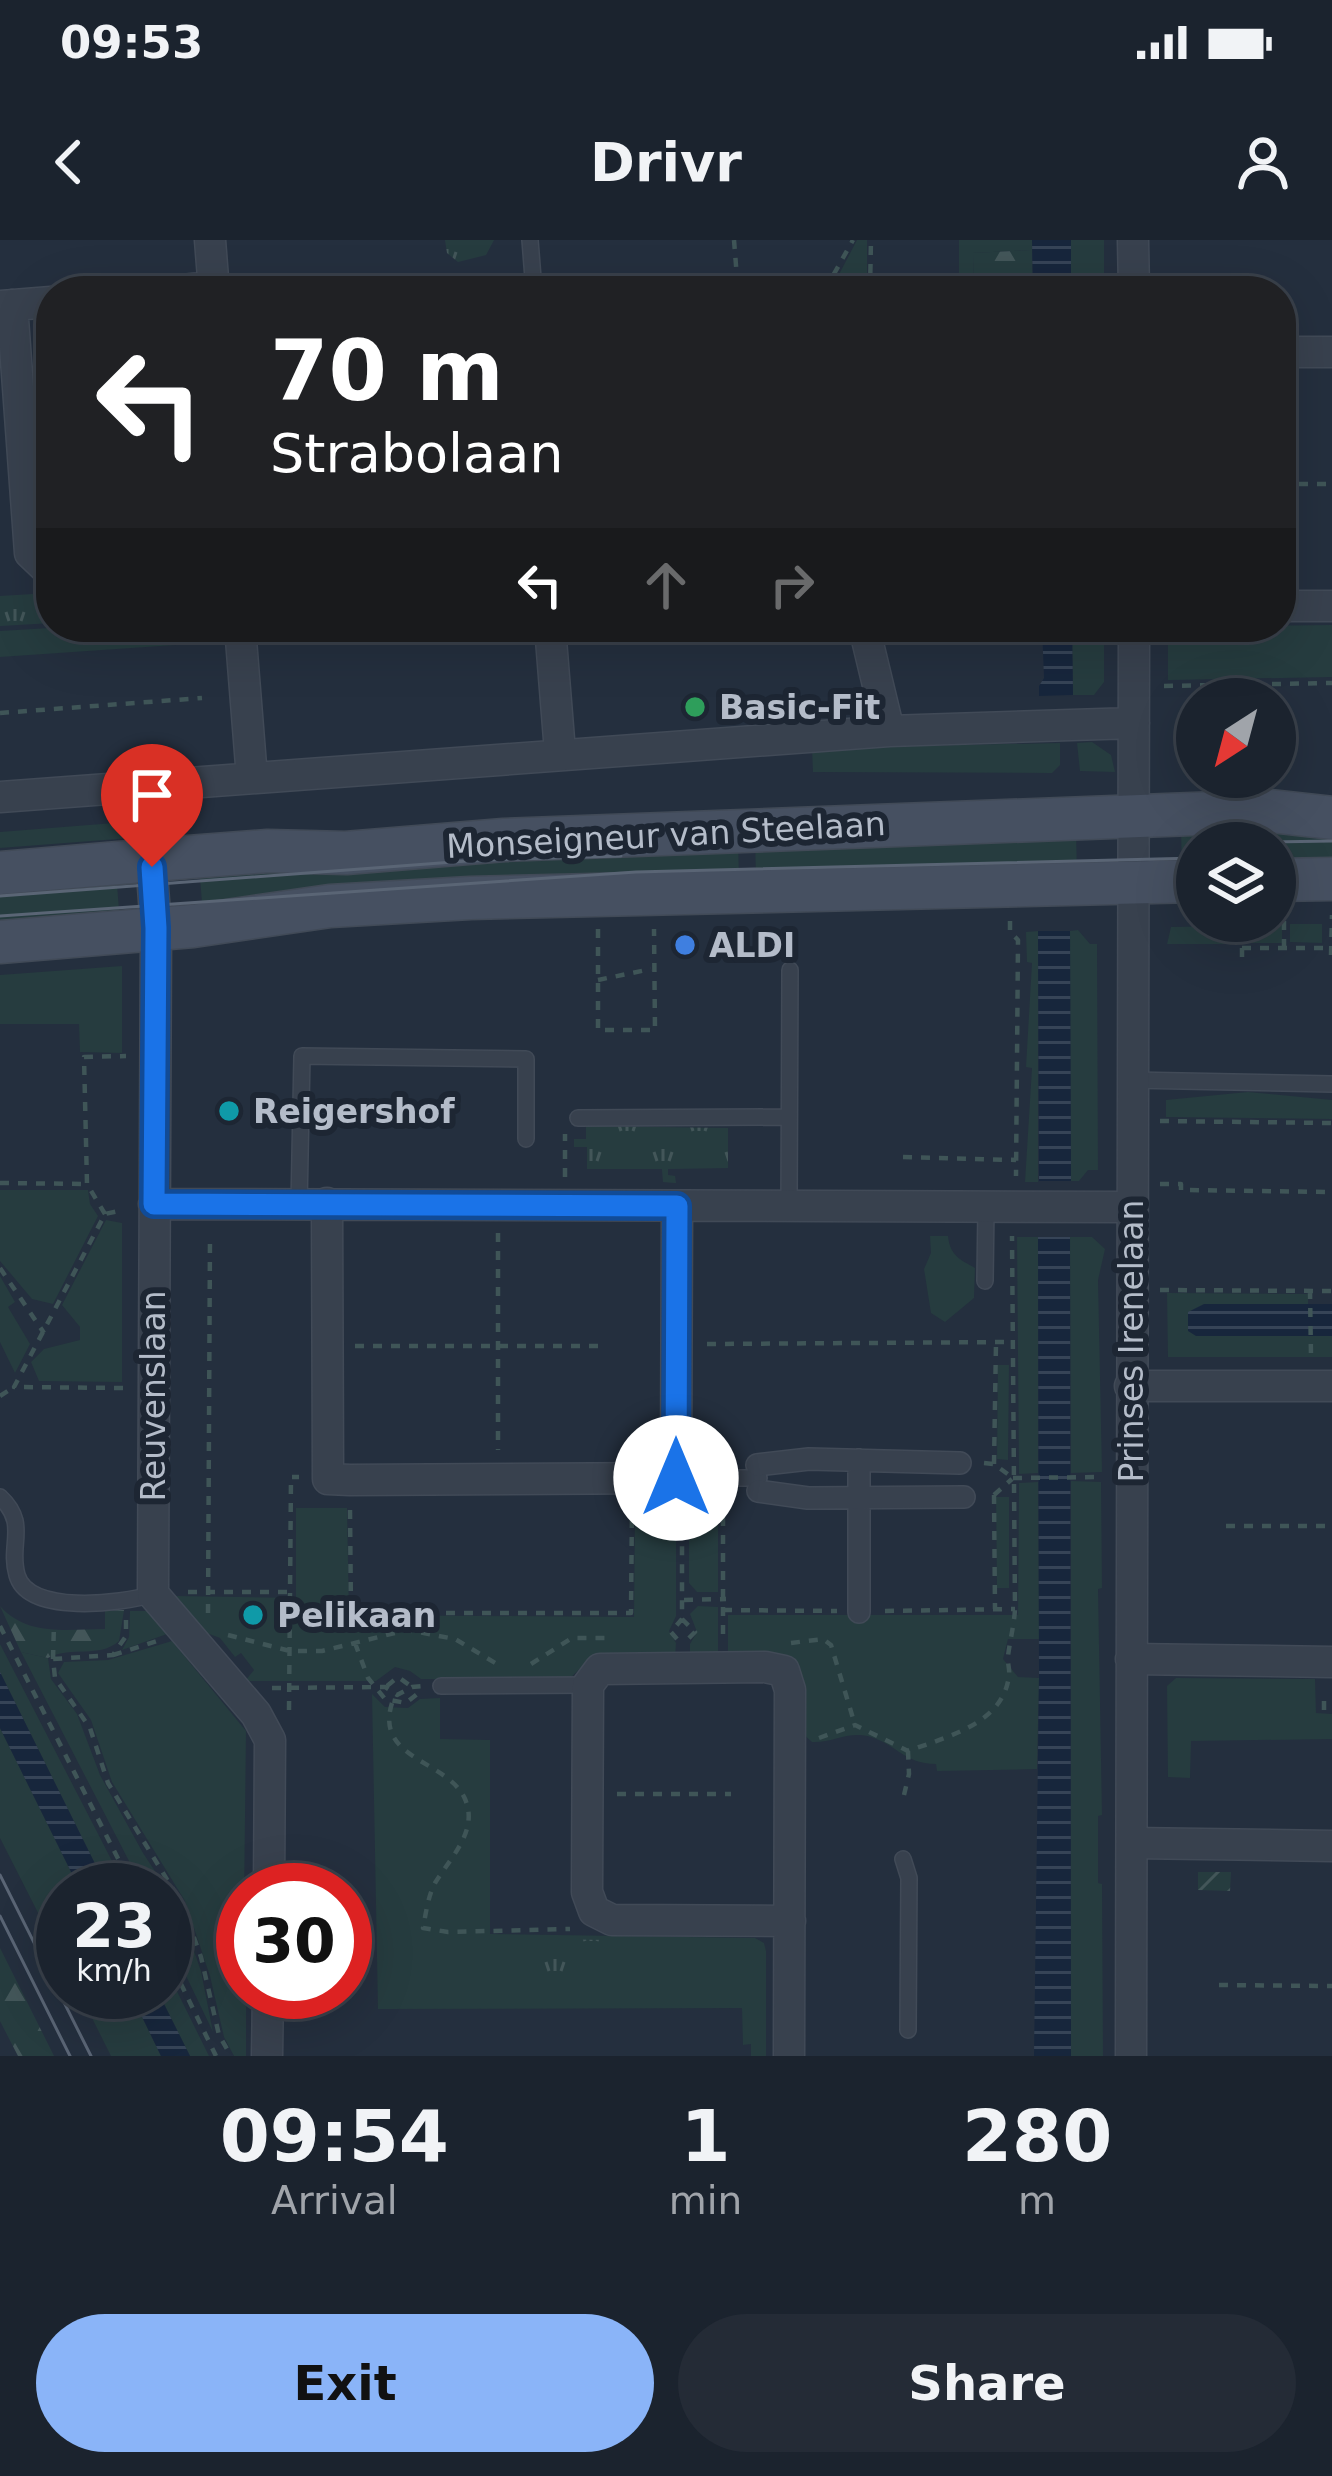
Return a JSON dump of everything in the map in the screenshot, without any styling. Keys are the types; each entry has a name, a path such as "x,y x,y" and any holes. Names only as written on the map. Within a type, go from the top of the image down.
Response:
{"main road":[{"name":"Monseigneur van Steelaan","path":"0,873 268,851 346,853 724,830 1271,811 1332,818"},
{"path":"1296,890 1332,879"},
{"name":"Monseigneur van Steelaan","path":"0,942 330,906 470,898 1176,880"}],"street":[{"path":"210,240 213,276"},
{"path":"1133,240 1134,276"},
{"path":"36,303 6,305 30,553 36,558"},
{"path":"1296,352 1332,352"},
{"path":"1296,606 1332,606"},
{"path":"241,642 252,778"},
{"path":"551,642 560,752"},
{"path":"868,642 889,730"},
{"name":"Prinses Irenelaan","path":"1131,2056 1134,642"},
{"path":"0,797 889,730 1134,723"},
{"name":"Reuvenslaan","path":"139,1598 153,1388 156,928 151,860"},
{"path":"154,1204 1001,1207 1131,1195"},
{"path":"313,1204 339,1479 676,1478 677,1206"},
{"path":"1130,1386 1332,1386"},
{"path":"808,1498 809,1459"},
{"path":"809,1459 910,1461 965,1467 968,1497 808,1498 758,1478 809,1459"},
{"path":"860,1460 860,1612"},
{"path":"908,1498 910,1461"},
{"path":"139,1598 198,1635 256,1714 269,1740 268,1863"},
{"path":"789,2056 790,1922 790,1690 784,1671 682,1656 600,1669 588,1685 587,1892 594,1911 612,1919 790,1922"},
{"path":"1131,1659 1332,1662"},
{"path":"1132,1843 1332,1846"},
{"path":"267,2056 268,2019"}],"lane":[{"path":"530,240 533,276"},
{"path":"790,970 790,1206"},
{"path":"313,1204 302,1056 526,1059 526,1139"},
{"path":"1131,1080 1332,1084"},
{"path":"578,1118 789,1117"},
{"path":"985,1281 1001,1207"},
{"path":"676,1478 758,1478"},
{"path":"0,1497 12,1508 17,1525 16,1573 36,1600 139,1598"},
{"path":"433,1686 588,1685"},
{"path":"903,1859 909,1878 908,2030"}],"path":[{"path":"734,240 737,276"},
{"path":"833,276 853,240"},
{"path":"870,276 871,240"},
{"path":"1296,484 1332,484"},
{"path":"1134,686 1332,683"},
{"path":"0,712 202,698"},
{"path":"790,1739 816,1739 855,1725 908,1751 969,1729 1002,1696 1010,1673 1007,1659 1015,1609 1012,1342 1001,1207 1016,1160 1018,940 1010,932 1010,909"},
{"path":"1242,942 1242,952 1331,951 1332,909"},
{"path":"789,914 790,970"},
{"path":"598,918 598,1030 655,1030 654,916"},
{"path":"1284,942 1284,948"},
{"path":"598,980 654,968"},
{"path":"105,1214 87,1184 84,1057 156,1055"},
{"path":"565,1205 565,1118 578,1118"},
{"path":"1130,1120 1332,1123"},
{"path":"903,1157 1016,1160"},
{"path":"0,1183 87,1184"},
{"path":"1131,1195 1181,1184 1181,1190 1332,1192"},
{"path":"105,1214 154,1204"},
{"path":"497,1204 501,1479"},
{"path":"198,1635 210,1592 210,1205"},
{"path":"0,1396 14,1387 105,1214"},
{"path":"0,1268 44,1333"},
{"path":"1130,1289 1332,1291"},
{"path":"1310,1290 1311,1336"},
{"path":"677,1344 1012,1342"},
{"path":"994,1464 996,1343"},
{"path":"326,1346 602,1346"},
{"path":"14,1387 153,1388"},
{"path":"965,1467 994,1464 1013,1478 1079,1477"},
{"path":"269,1740 288,1739 291,1477 339,1479 351,1613 632,1613 632,1478"},
{"path":"676,1478 682,1506 682,1619 671,1632 682,1656"},
{"path":"968,1497 994,1496 1013,1478"},
{"path":"723,1491 723,1610"},
{"path":"994,1496 995,1610"},
{"path":"1226,1526 1332,1526"},
{"path":"113,1655 126,1636 139,1598 290,1592"},
{"path":"682,1600 724,1599"},
{"path":"54,1600 55,1678 90,1727 108,1784 182,1904 202,1957 219,2035 231,2056"},
{"path":"682,1619 695,1632 682,1656"},
{"path":"0,1626 120,1863"},
{"path":"53,1659 113,1655 171,1636 198,1635 232,1635 290,1651 322,1651 407,1630 437,1633 498,1665 510,1666"},
{"path":"523,1667 572,1638 614,1640"},
{"path":"355,1643 374,1688 392,1703 406,1703 433,1686"},
{"path":"238,1691 290,1686 374,1688 385,1687 398,1677 412,1687"},
{"path":"385,1687 397,1695 412,1687 433,1686"},
{"path":"392,1703 388,1716 403,1749 456,1785 467,1802 467,1828 435,1883 423,1928 448,1933 567,1932 594,1911"},
{"path":"904,1795 910,1774 908,1751"},
{"path":"589,1794 731,1794"},
{"path":"1219,1985 1332,1986"},
{"path":"192,2007 216,2056"}],"green space":[{"path":"445,240 494,240 486,255 458,262 447,253"},
{"path":"857,240 867,240 867,276 838,276"},
{"path":"959,240 1032,240 1032,250 973,253 974,276 959,276"},
{"path":"1071,240 1104,240 1104,276 1071,276"},
{"path":"1032,250 1033,276 974,276 973,253"},
{"path":"36,594 36,624 0,626 0,596"},
{"path":"1296,625 1332,625 1332,677 1168,680 1168,642 1296,642"},
{"path":"36,629 36,642 190,644 0,657 0,631"},
{"path":"1072,642 1104,642 1104,682 1094,695 1073,695"},
{"path":"1092,742 1111,755 1115,772 1080,771 1077,743"},
{"path":"1060,743 1060,765 1052,773 813,772 812,748"},
{"path":"190,817 183,834 0,848 0,832"},
{"path":"1332,827 1332,870 1296,871 1296,828"},
{"path":"1076,830 1077,876 756,880 755,836"},
{"path":"738,838 739,880 203,916 199,864"},
{"path":"116,872 120,922 0,932 0,880"},
{"path":"1296,924 1322,924 1322,943 1290,942 1296,942"},
{"path":"1171,927 1176,927 1176,942 1232,944 1167,944"},
{"path":"1078,930 1090,944 1097,944 1098,1170 1088,1170 1079,1181 1071,1181 1070,931"},
{"path":"1038,931 1038,1182 1025,1182 1032,1068 1026,1067 1032,963 1027,962 1026,932"},
{"path":"122,966 122,1053 80,1052 79,1024 0,1024 0,975"},
{"path":"1248,1092 1332,1100 1332,1119 1166,1117 1166,1100"},
{"path":"586,1126 728,1128 728,1168 668,1169 676,1183 663,1182 662,1169 587,1169 587,1147 574,1147 574,1139 586,1139"},
{"path":"0,1190 88,1190 98,1216 53,1304 32,1299 0,1261"},
{"path":"106,1220 122,1223 122,1382 39,1381 31,1362 44,1349 80,1340 80,1327 62,1305"},
{"path":"930,1236 948,1236 956,1256 975,1268 974,1298 945,1322 931,1313 924,1269 931,1253"},
{"path":"1017,1237 1038,1237 1038,1473 1019,1474"},
{"path":"1070,1237 1092,1237 1105,1249 1098,1280 1102,1472 1071,1473"},
{"path":"0,1276 15,1302 8,1307 30,1344 15,1373 0,1342"},
{"path":"1167,1293 1308,1294 1308,1304 1204,1304 1196,1336 1332,1336 1332,1357 1168,1357"},
{"path":"998,1365 1009,1365 1008,1460 997,1459"},
{"path":"1071,1481 1101,1482 1098,1883 1102,1884 1103,2056 1071,2056"},
{"path":"1038,1482 1039,1639 1008,1639 1003,1659 1018,1677 1039,1678 1037,1769 937,1771 936,1764 916,1761 871,1737 812,1742 803,1734 804,1679 796,1666 728,1660 728,1615 1018,1615 1019,1483"},
{"path":"996,1497 1009,1497 1009,1588 997,1588"},
{"path":"635,1507 676,1507 676,1616 669,1631 676,1643 675,1660 588,1661 569,1679 559,1680 421,1679 395,1667 376,1681 245,1681 254,1670 241,1653 235,1657 220,1638 204,1632 174,1596 296,1598 296,1508 347,1508 349,1615 634,1617"},
{"path":"689,1507 718,1507 718,1592 697,1592 689,1583"},
{"path":"0,1606 23,1623 63,1630 105,1629 105,1611 124,1610 119,1641 94,1651 48,1658 21,1652"},
{"path":"698,1606 718,1607 718,1660 690,1659 690,1644 697,1632 690,1614"},
{"path":"130,1611 148,1611 167,1634 122,1650 129,1637"},
{"path":"172,1641 246,1731 244,1863 216,1863 216,2002 192,1922 192,1863 162,1863 112,1782 91,1720 58,1673 64,1662 108,1660"},
{"path":"0,1644 113,1863 95,1863 0,1672"},
{"path":"21,1652 48,1658 51,1679 77,1714 100,1775 150,1863 130,1863"},
{"path":"1176,1678 1315,1679 1316,1713 1332,1714 1332,1739 1191,1741 1190,1778 1168,1777 1167,1686"},
{"path":"372,1694 385,1707 408,1708 420,1699 440,1698 440,1739 490,1740 490,1934 755,1938 764,1943 766,1951 766,2056 751,2056 751,2044 743,2045 742,2008 378,2009"},
{"path":"0,1728 67,1863 36,1863 36,1909 0,1838"},
{"path":"1198,1872 1231,1872 1230,1891 1198,1890"},
{"path":"540,1939 608,1940 608,1985 540,1985"},
{"path":"192,1946 201,1971 213,2032 192,1988"},
{"path":"0,1948 54,2056 18,2056 0,2021"},
{"path":"92,2019 143,2019 161,2056 111,2056"},
{"path":"172,2019 191,2019 209,2056 190,2056"},
{"path":"220,2019 246,2019 246,2056 234,2056"}],"water":[{"path":"1032,240 1071,240 1071,276 1033,276"},
{"path":"1043,642 1072,642 1073,695 1039,696 1044,678"},
{"path":"1038,931 1070,931 1071,1181 1039,1181"},
{"path":"1038,1237 1070,1237 1071,2056 1034,2056"},
{"path":"1204,1304 1332,1304 1332,1336 1196,1336 1188,1331 1188,1312"},
{"path":"0,1672 95,1863 67,1863 0,1728"},
{"path":"143,2019 172,2019 190,2056 161,2056"}],"tram line":[{"path":"1296,842 1332,841"},
{"path":"0,896 480,860 621,856"},
{"path":"0,916 636,872 1176,859"},
{"path":"0,1875 91,2056"},
{"path":"0,1916 70,2056"}],"place":[{"name":"Basic-Fit","path":"695,707"},
{"name":"ALDI","path":"685,945"},
{"name":"Reigershof","path":"229,1111"},
{"name":"Pelikaan","path":"253,1615"}],"route":[{"path":"152,867 156,928 154,1204 677,1206 676,1478"}]}
